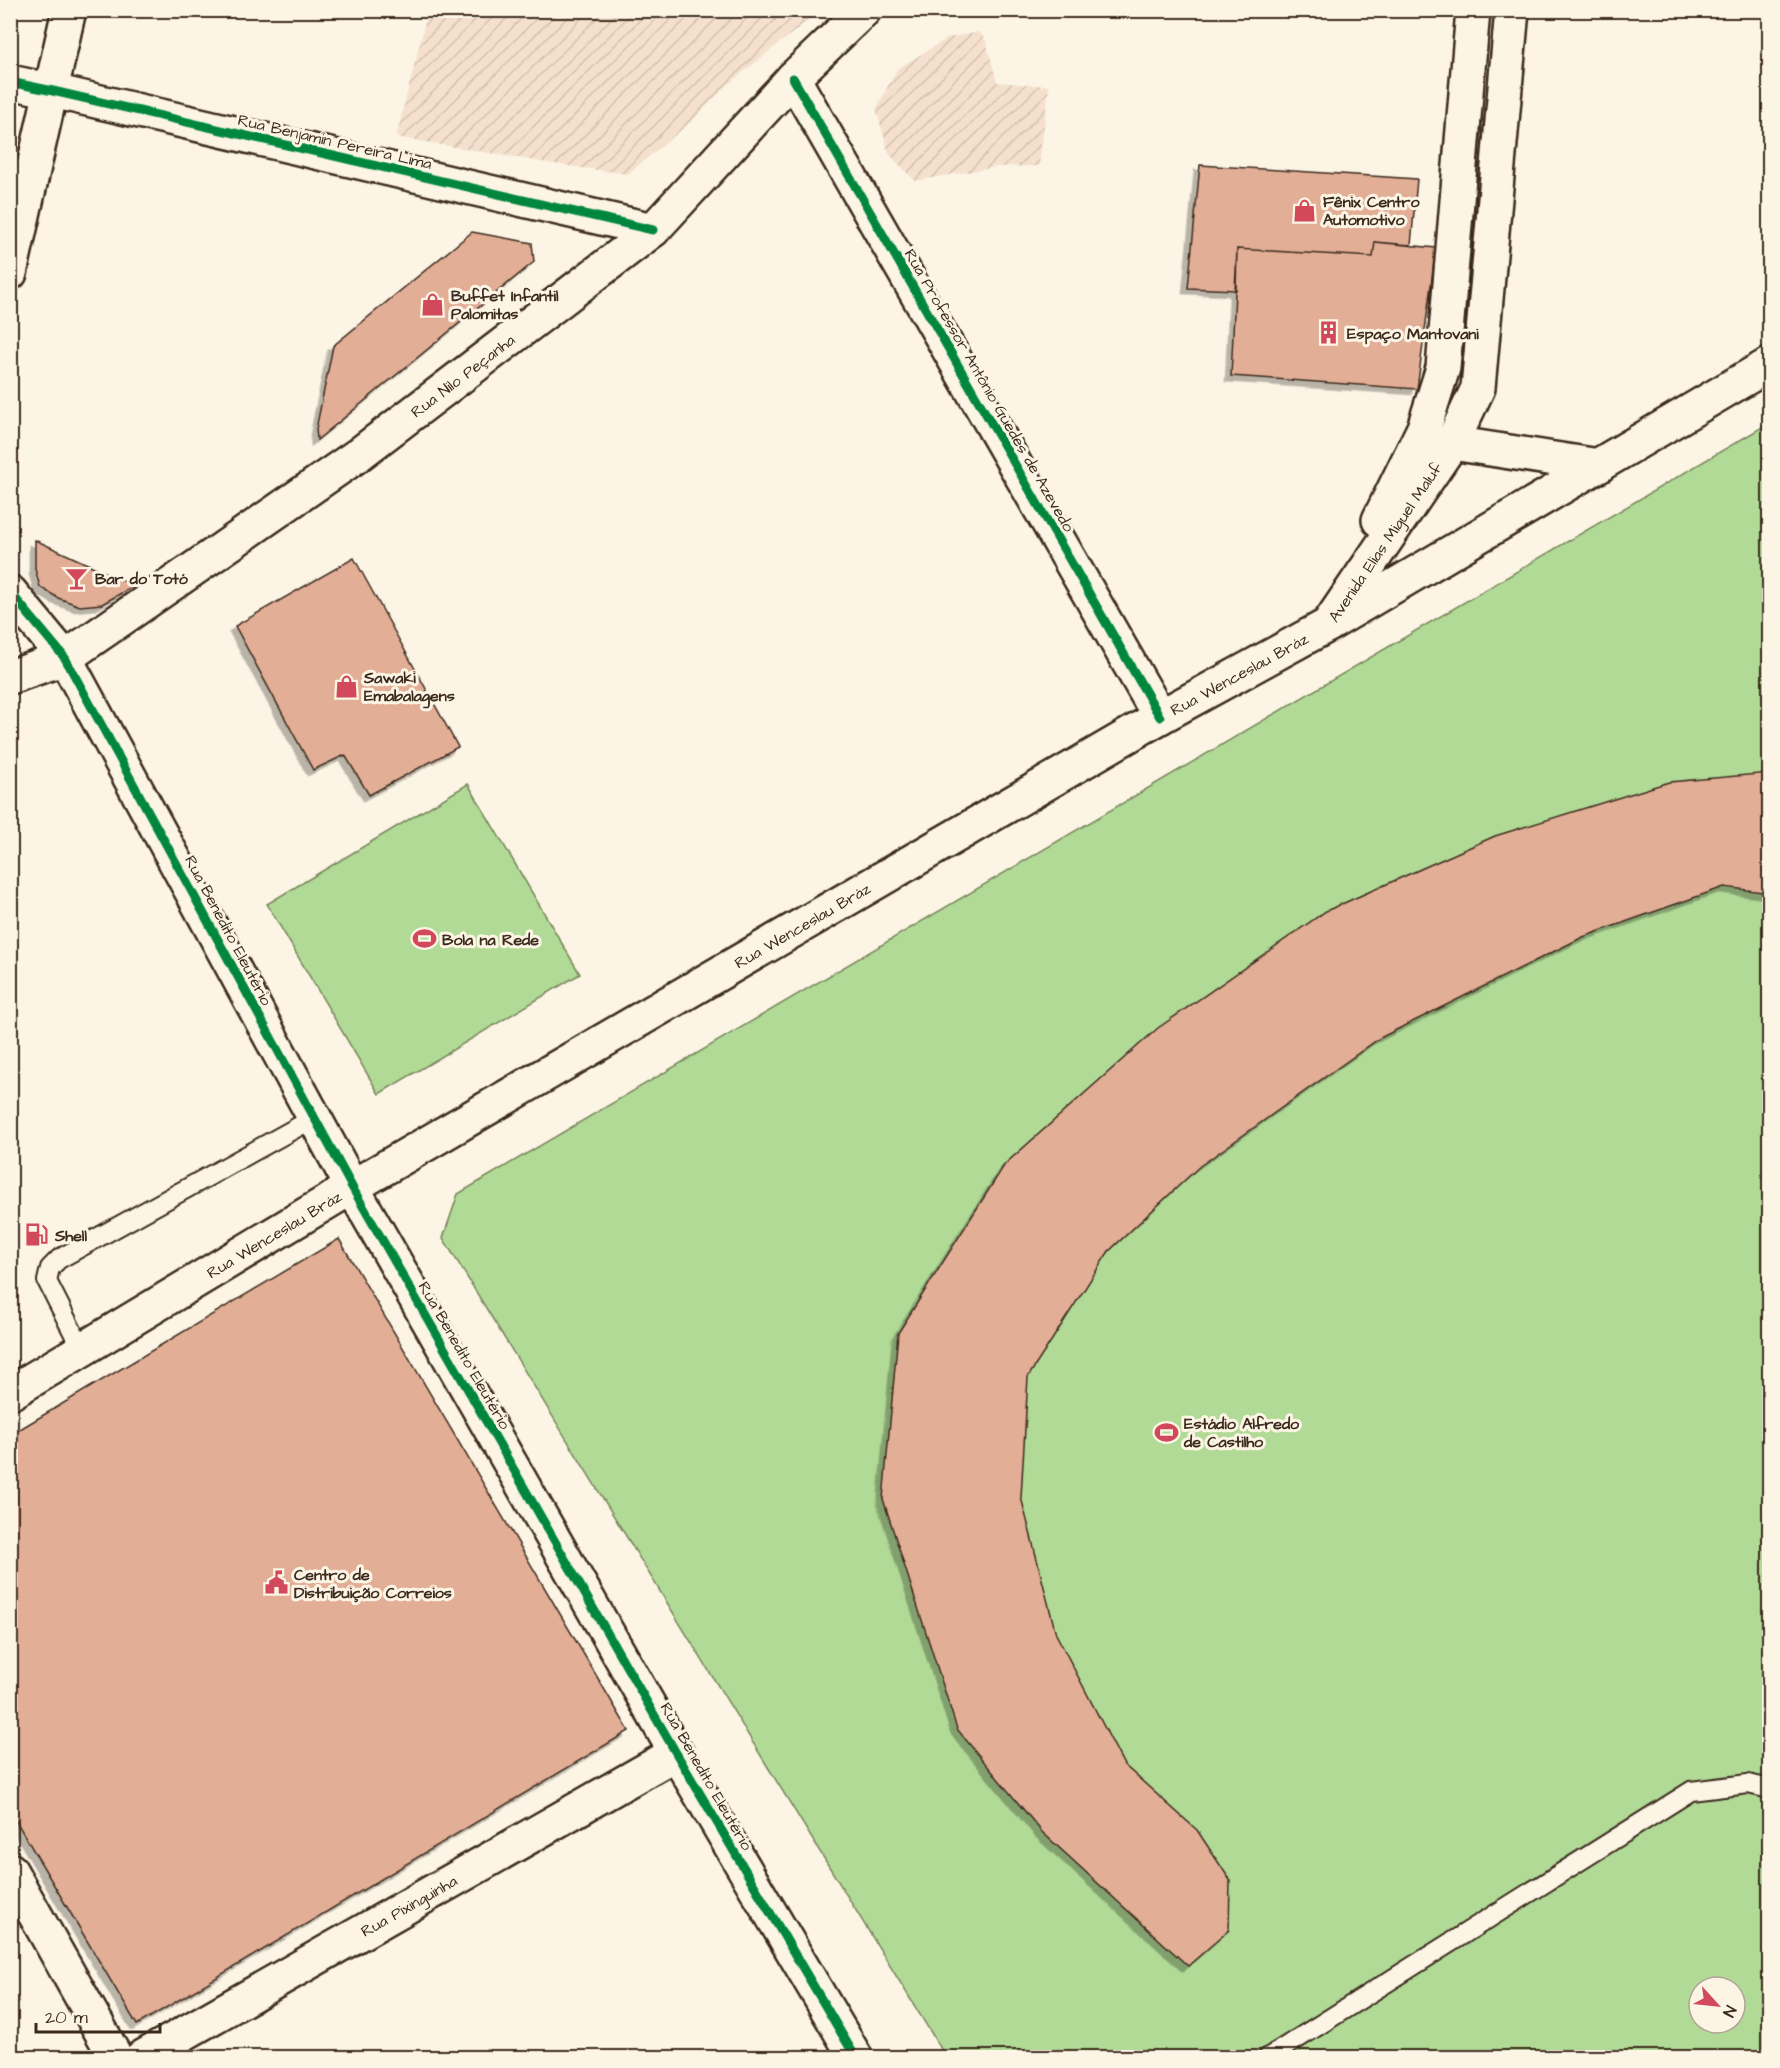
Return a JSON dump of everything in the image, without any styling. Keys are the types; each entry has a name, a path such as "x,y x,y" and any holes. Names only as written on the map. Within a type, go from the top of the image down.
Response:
{"street":[{"path":"10,273 53,91 69,10"},
{"name":"Rua Nilo Peçanha","path":"10,677 65,658 358,455 653,230 794,78 864,10"},
{"name":"Avenida Elias Miguel Maluf","path":"1328,625 1438,435 1478,388 1512,10"},
{"name":"Avenida Elias Miguel Maluf","path":"1438,435 1469,11"},
{"name":"Rua Professor Antônio Guedes de Azevedo","path":"794,78 1160,717"},
{"name":"Rua Benjamin Pereira Lima","path":"10,82 653,230"},
{"name":"Rua Wenceslau Bráz","path":"10,1393 351,1187 1160,717 1328,625 1770,364"},
{"path":"1438,435 1599,466"},
{"name":"Rua Benedito Eleutério","path":"10,592 65,658 351,1187 676,1754 856,2058"},
{"name":"Rua Pixinguinha","path":"141,2058 676,1754"},
{"path":"10,1870 116,2058"}],"lane":[{"path":"82,1350 47,1281 50,1268 59,1258 314,1118"},
{"path":"1266,2058 1691,1791 1748,1784 1770,1789"}],"shaded area":[{"path":"428,10 820,11 726,86 692,121 628,174 560,165 396,137"},
{"path":"979,32 986,41 997,82 1049,86 1039,166 996,167 915,181 889,154 876,109 897,69 948,38"}],"green space":[{"name":"Estádio Alfredo de Castilho","path":"1769,423 1769,2057 946,2057 443,1238 458,1194"},
{"name":"Bola na Rede","path":"468,784 580,974 379,1094 267,904"}],"building":[{"name":"Fênix Centro Automotivo","path":"1200,165 1417,179 1411,245 1375,242 1373,257 1237,249 1236,290 1188,288"},
{"name":"Buffet Infantil Palomitas","path":"472,232 532,243 534,262 317,440 316,429 333,346"},
{"name":"Espaço Mantovani","path":"1375,242 1436,248 1417,389 1231,376 1237,249 1373,257"},
{"name":"Bar do Totó","path":"35,540 134,586 102,604 80,606 58,598 40,587 35,569"},
{"name":"Sawaki Emabalagens","path":"354,558 458,747 369,795 345,755 313,770 235,626"},
{"path":"1770,773 1770,893 1724,887 1583,937 1380,1038 1200,1166 1109,1251 1028,1377 1021,1497 1056,1634 1124,1765 1197,1830 1230,1880 1229,1930 1188,1966 1042,1832 957,1729 883,1499 898,1333 1005,1164 1158,1028 1326,911 1495,836 1669,782"},
{"name":"Centro de Distribuição Correios","path":"339,1239 629,1731 137,2025 10,1811 10,1435"}],"cycle path":[{"path":"793,78 1160,717"},
{"path":"10,82 653,230"},
{"path":"10,592 65,658 352,1187 676,1753 856,2058"}],"place":[{"name":"Fênix Centro Automotivo","path":"1305,210"},
{"name":"Buffet Infantil Palomitas","path":"433,304"},
{"name":"Espaço Mantovani","path":"1329,333"},
{"name":"Bar do Totó","path":"77,578"},
{"name":"Sawaki Emabalagens","path":"346,686"},
{"name":"Bola na Rede","path":"424,939"},
{"name":"Shell","path":"37,1235"},
{"name":"Estádio Alfredo de Castilho","path":"1166,1432"},
{"name":"Centro de Distribuição Correios","path":"276,1583"}]}
